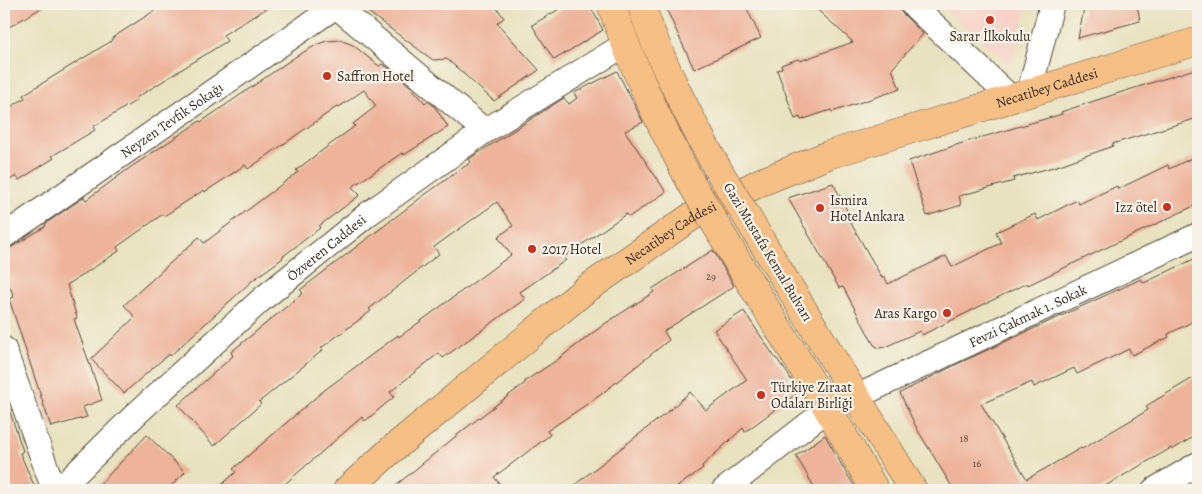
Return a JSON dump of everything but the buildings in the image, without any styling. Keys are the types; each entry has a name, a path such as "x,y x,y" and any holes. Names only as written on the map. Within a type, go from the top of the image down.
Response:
{"main road":[{"path":"611,4 624,45 656,115 690,181 875,490"},
{"name":"Gazi Mustafa Kemal Bulvarı","path":"641,4 651,33 682,103 716,166 913,490"},
{"name":"Necatibey Caddesi","path":"347,490 390,451 585,290 691,217 799,165 1198,41"}],"street":[{"path":"912,4 1020,95 1052,4"},
{"path":"338,5 485,131"},
{"name":"Neyzen Tevfik Sokağı","path":"4,236 338,5"},
{"name":"Özveren Caddesi","path":"59,490 134,416 261,300 368,214 485,131 624,45"},
{"name":"Fevzi Çakmak 1. Sokak","path":"856,397 1198,235"},
{"path":"4,348 54,490"},
{"path":"724,490 828,409"},
{"path":"1154,490 1198,464"}],"shaded area":[{"name":"Sarar İlkokulu","path":"939,4 1028,4 1013,59 1007,62"}],"place":[{"name":"Sarar İlkokulu","path":"990,20"},
{"name":"Saffron Hotel","path":"327,76"},
{"name":"Izz ötel","path":"1167,207"},
{"name":"Ismira Hotel Ankara","path":"820,208"},
{"name":"2017 Hotel","path":"532,249"},
{"name":"Aras Kargo","path":"947,313"},
{"name":"Türkiye Ziraat Odaları Birliği","path":"761,395"}]}
